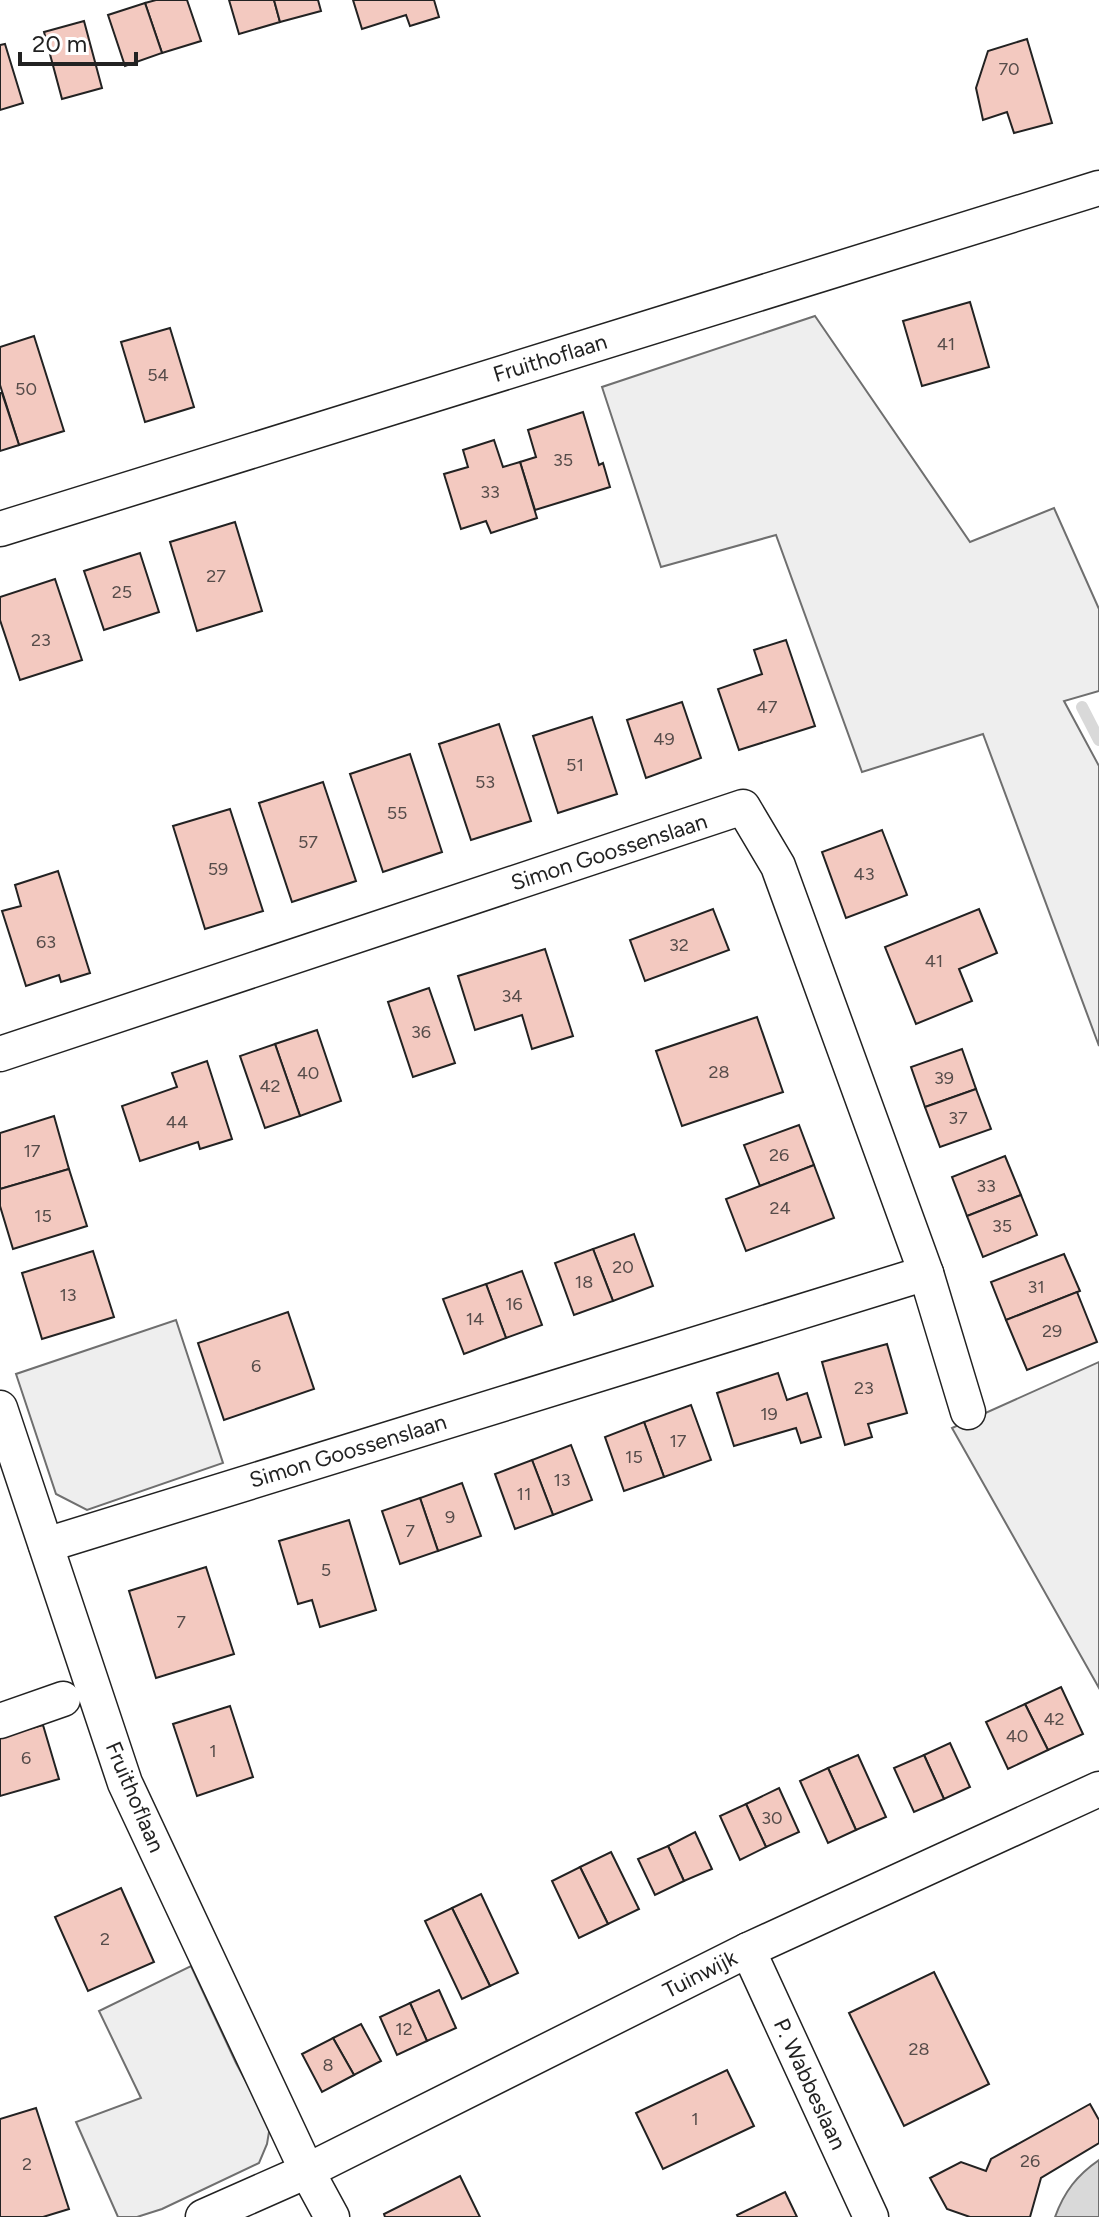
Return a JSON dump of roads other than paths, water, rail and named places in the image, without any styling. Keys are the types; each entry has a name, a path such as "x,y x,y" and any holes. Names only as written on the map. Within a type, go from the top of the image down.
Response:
{"street":[{"name":"Fruithoflaan","path":"0,529 1099,188"},
{"name":"Simon Goossenslaan","path":"0,1054 743,807 778,866 926,1273 968,1412"},
{"name":"Simon Goossenslaan","path":"46,1545 926,1273"},
{"name":"Fruithoflaan","path":"0,1408 125,1783 307,2171"},
{"path":"0,1721 63,1699"},
{"name":"Tuinwijk","path":"203,2217 307,2171 748,1950 1099,1789"},
{"name":"P. Wabbeslaan","path":"748,1950 871,2217"},
{"path":"307,2171 332,2217"}],"waterway":[{"path":"1082,707 1099,740"}]}
